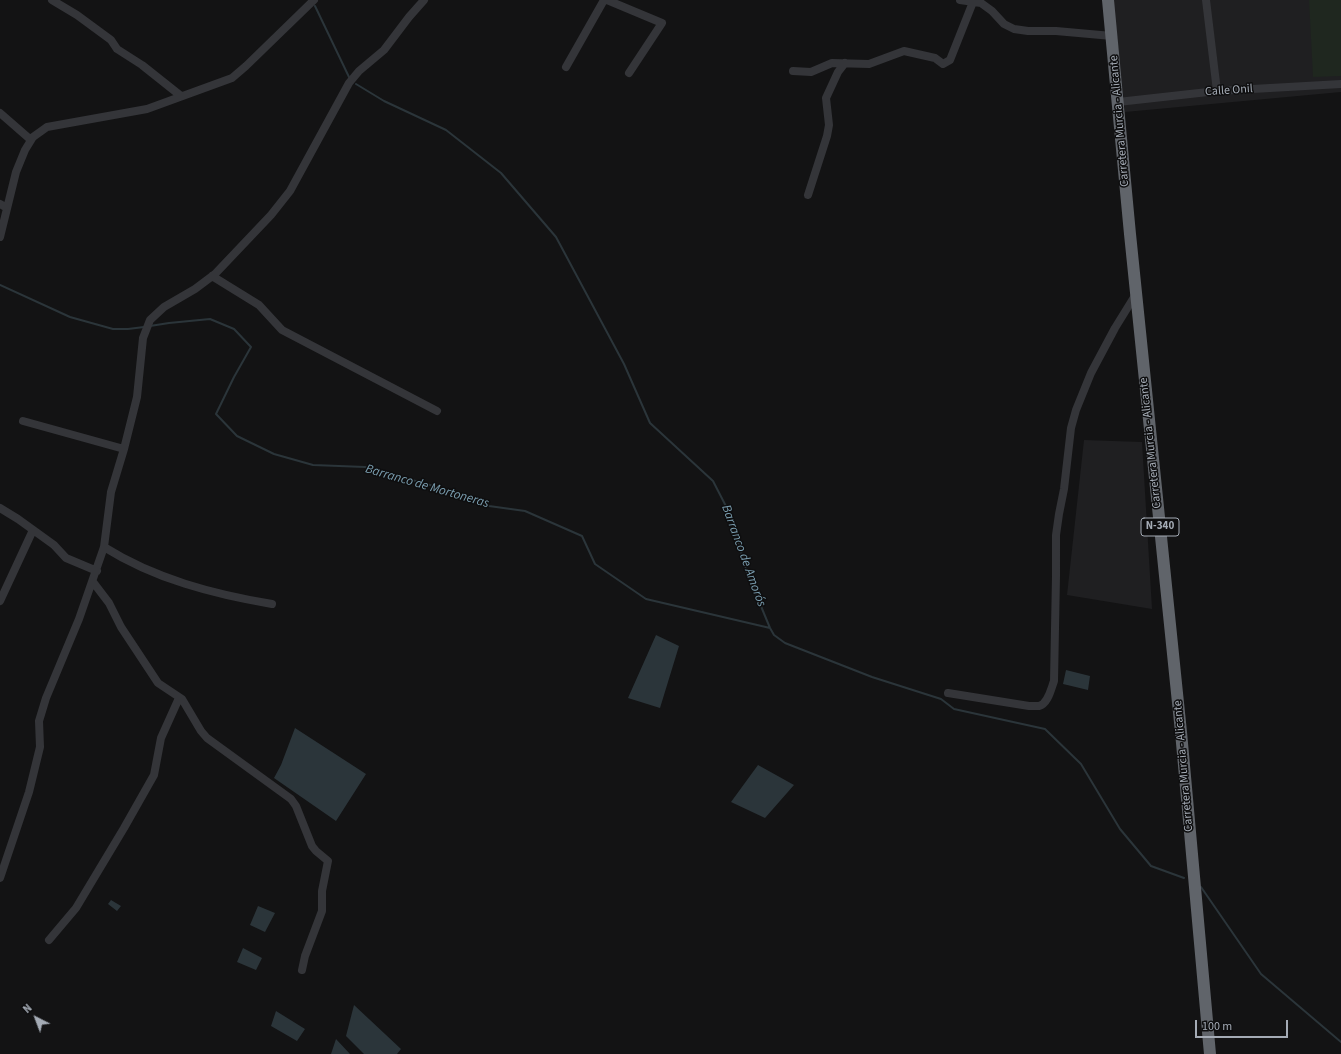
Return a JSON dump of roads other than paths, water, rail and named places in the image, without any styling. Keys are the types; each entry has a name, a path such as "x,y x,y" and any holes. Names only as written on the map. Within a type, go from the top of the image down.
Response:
{"highway":[{"name":"Carretera Murcia - Alicante","path":"1108,0 1136,294 1181,732 1210,1054"}],"street":[{"path":"52,0 94,27 111,40 117,49 181,96"},
{"path":"0,238 4,206 25,150 33,137 47,127 147,109 232,78 314,0"},
{"path":"0,878 29,792 40,747 40,715 79,619 104,547 111,492 137,397 143,338 150,320 164,307 195,289 212,276 271,215 290,191 349,83 359,71 384,50 424,0"},
{"path":"566,67 604,0"},
{"path":"607,0 662,22 629,73"},
{"path":"960,0 980,3 992,11 1004,24 1014,29 1112,36"},
{"path":"1206,0 1217,92"},
{"path":"793,71 811,72 832,63 869,64 904,51 935,58 943,64 950,60 973,2"},
{"path":"808,195 827,136 829,125 826,98 838,72 844,63"},
{"name":"Calle Onil","path":"1118,102 1217,92 1341,84"},
{"path":"0,113 31,140"},
{"path":"212,276 258,305 282,330 437,411"},
{"path":"948,693 1029,706 1040,706 1045,702 1054,681 1056,535 1058,514 1064,489 1071,428 1076,410 1091,373 1119,321 1136,294"},
{"path":"23,421 124,449"},
{"path":"0,508 33,530 54,546 66,558 97,570"},
{"path":"0,601 33,530"},
{"path":"104,547 132,564 186,584 233,597 272,604"},
{"path":"93,582 109,603 121,627 158,683 179,698 207,738 291,799 296,806 312,846 328,861 322,892 322,911 305,956 302,970"},
{"path":"49,940 76,908 154,775 161,738 179,698"}],"waterway":[{"name":"Barranco de Amorós","path":"315,6 349,77"},
{"name":"Barranco de Amorós","path":"356,84 384,101 446,130 501,173 556,237 624,364 650,423 713,481 731,516 746,570 774,635 785,643 872,677 941,699 954,709 1045,729 1081,764 1120,829 1151,866 1184,878"},
{"name":"Barranco de Mortoneras","path":"0,285 70,317 113,329 144,327"},
{"name":"Barranco de Mortoneras","path":"150,326 210,319 234,329 251,347 216,414 237,436 274,454 313,465 365,467 430,485 489,506 525,511 582,536 595,564 646,599 770,628"},
{"name":"Barranco de Amorós","path":"1201,887 1261,974 1341,1042"}]}
